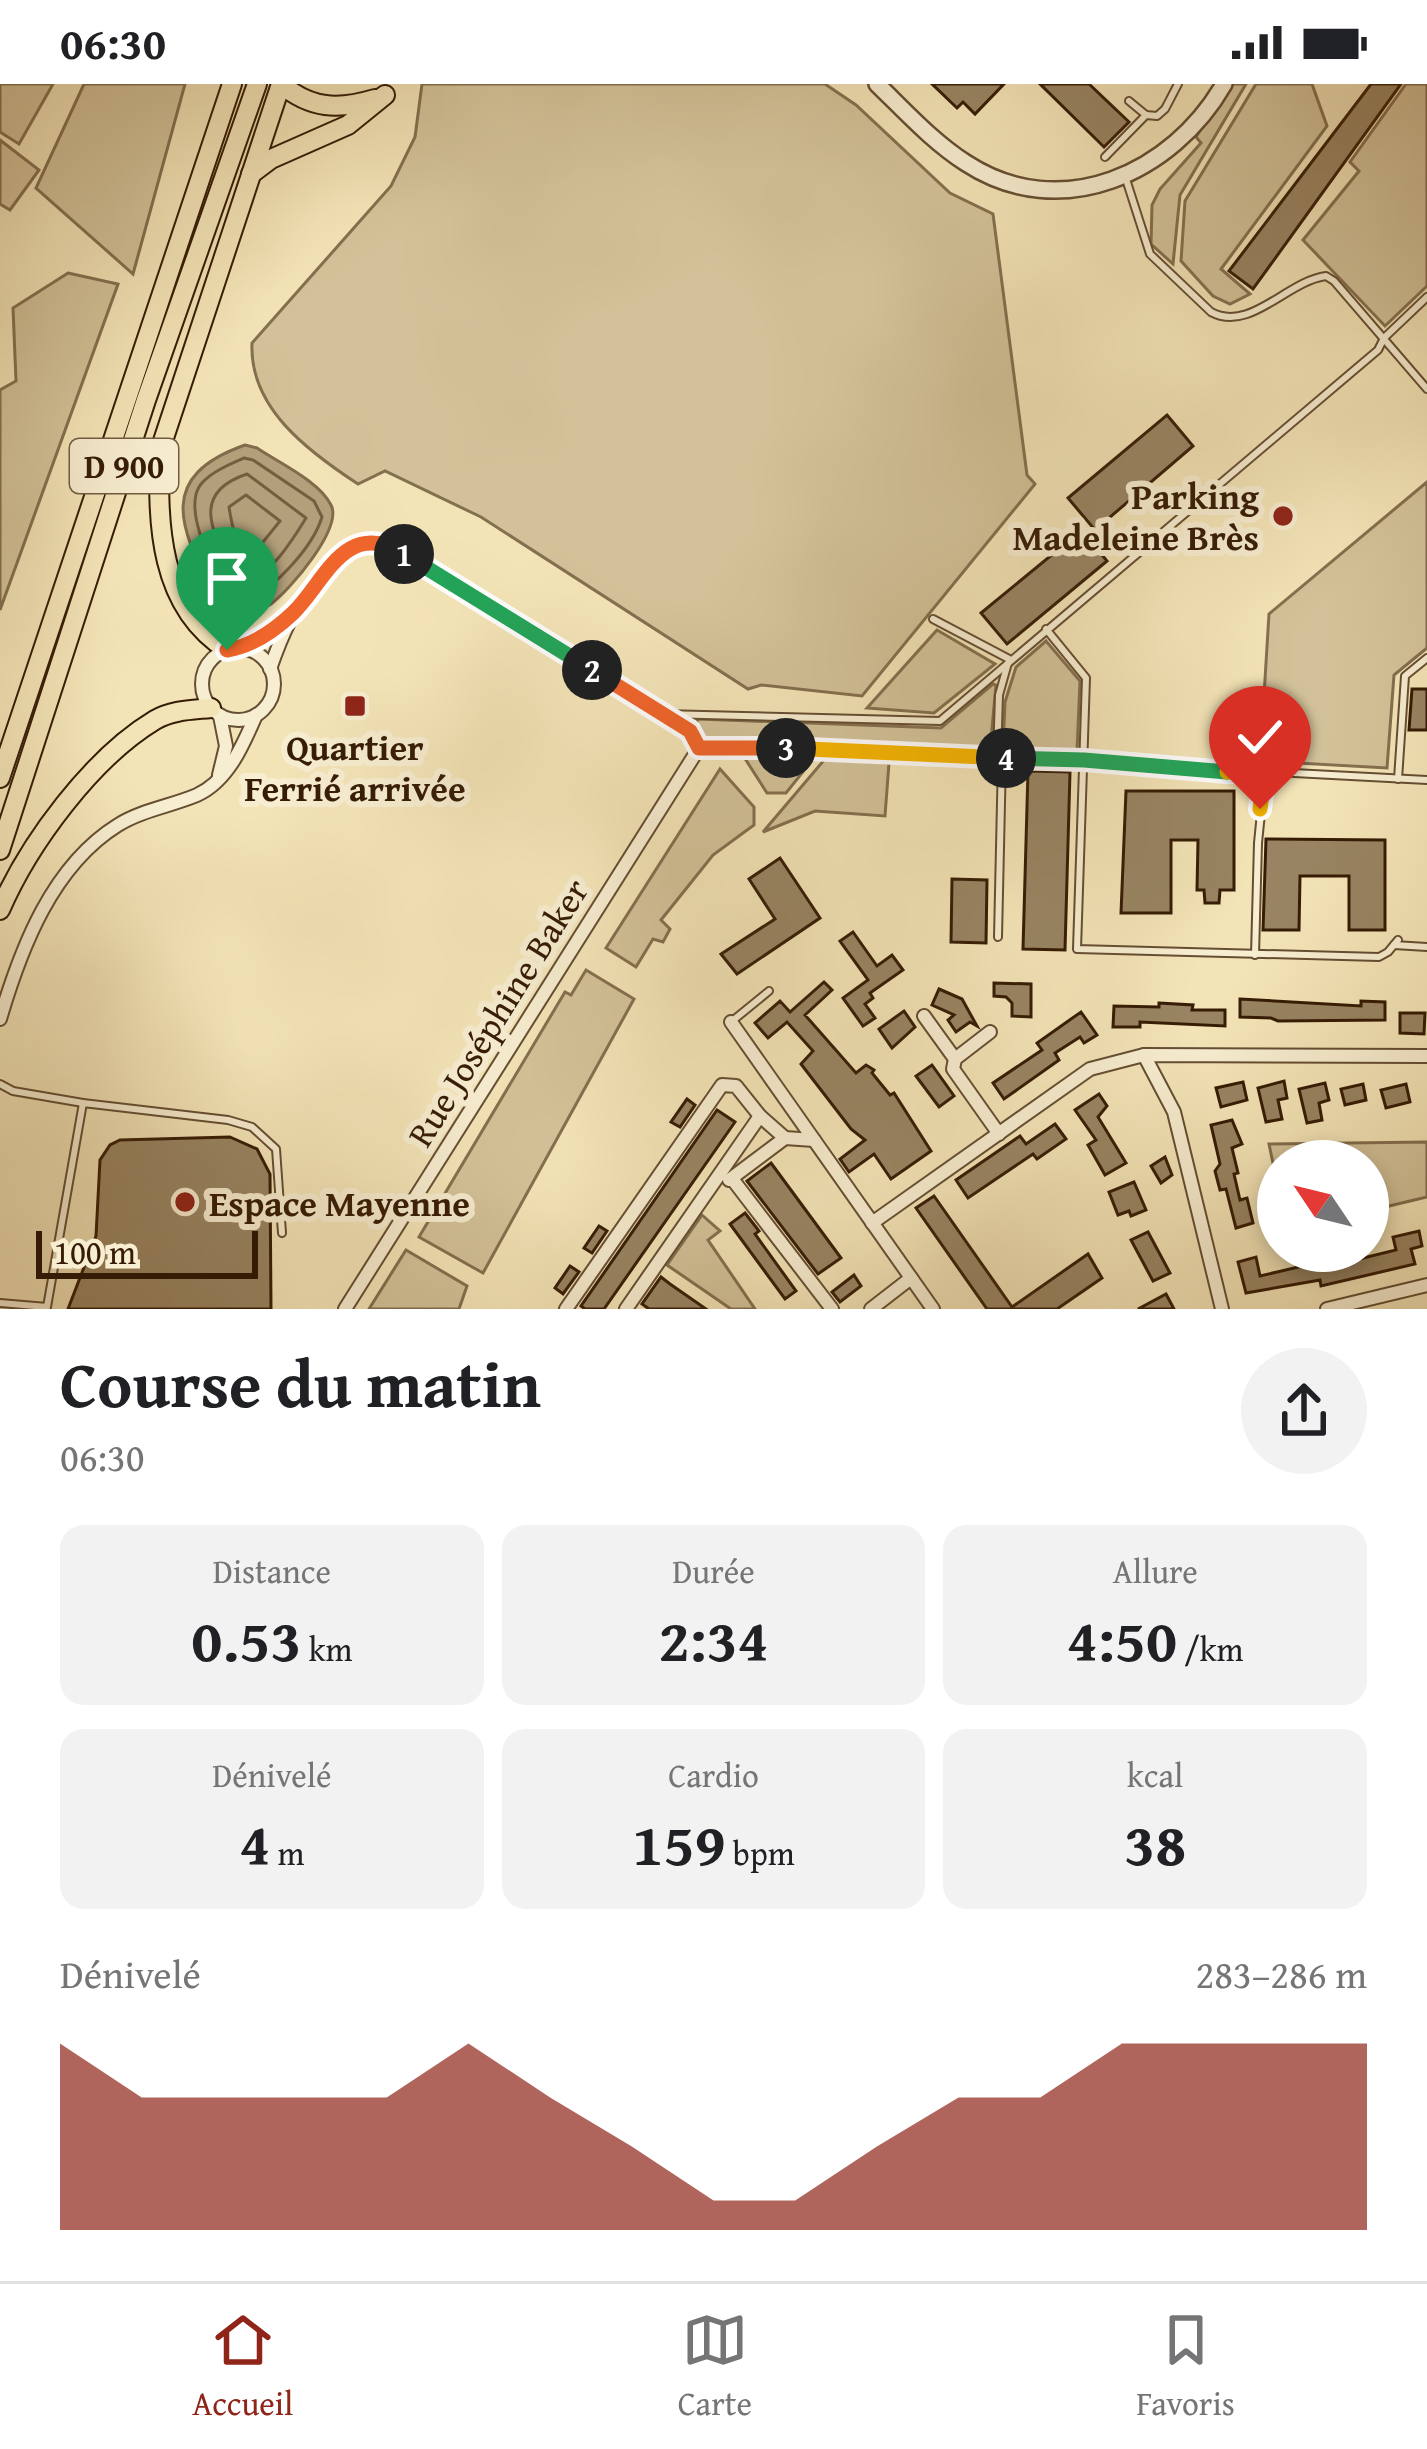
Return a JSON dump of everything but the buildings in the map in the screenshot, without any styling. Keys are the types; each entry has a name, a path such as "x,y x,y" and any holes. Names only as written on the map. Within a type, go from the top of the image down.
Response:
{"main road":[{"name":"D 900","path":"0,778 232,84"},
{"name":"D 900","path":"0,850 146,400 257,84"},
{"path":"236,649 207,637 176,592 158,513 160,450 280,84 297,98 321,106 347,107 390,90"},
{"path":"250,174 271,159 347,125 390,90"},
{"path":"0,751 25,704"},
{"path":"0,910 14,878 98,766 158,718 178,711 215,712"}],"street":[{"path":"877,84 968,164 1002,180 1066,189 1102,185 1160,158 1210,110 1224,84"},
{"path":"270,668 295,612 328,567 344,552 376,543 395,548 663,714"},
{"path":"217,782 226,746 202,680 210,661 295,612"},
{"path":"215,712 238,721 256,715 265,709 274,689 264,659 236,649"},
{"path":"0,1019 15,970 49,898 96,841 122,822 199,795 217,782 242,748 256,715"},
{"name":"Rue Joséphine Baker","path":"346,1309 699,748"},
{"path":"924,1016 955,1059"},
{"path":"731,1022 933,1309"},
{"path":"990,1032 955,1059 953,1069 999,1134"},
{"path":"872,1222 1090,1069 1144,1055 1427,1056"},
{"path":"1144,1055 1174,1112 1222,1309"},
{"path":"566,1309 722,1085 736,1086 785,1138 814,1140"},
{"path":"631,1307 760,1116"},
{"path":"716,1180 734,1180 785,1138"},
{"path":"734,1180 832,1309"},
{"path":"871,1309 911,1278"},
{"path":"1328,1309 1427,1285"}],"lane":[{"path":"1129,101 1146,115 1157,116 1166,109 1178,84"},
{"path":"1105,158 1146,115"},
{"path":"1125,176 1150,254 1211,312 1223,319 1240,318 1304,283 1325,277 1334,281 1427,389"},
{"path":"663,714 940,722 1378,350 1384,338 1427,297"},
{"path":"933,619 1009,659"},
{"path":"1046,629 1086,678 1077,949 1379,957 1396,942 1427,946"},
{"path":"1399,779 1405,676 1427,658"},
{"path":"998,937 999,695 1009,659"},
{"path":"663,714 690,731 699,748 840,749 1427,780"},
{"path":"1255,955 1265,773"},
{"path":"731,1022 769,991"},
{"path":"0,1084 13,1091 83,1103 252,1127 276,1149 282,1233"},
{"path":"0,1303 47,1307 83,1103"}],"shaded area":[{"path":"0,84 53,84 19,144 0,132"},
{"path":"84,84 185,84 133,274 36,188"},
{"path":"422,84 825,84 856,105 950,193 993,214 1027,475 1035,484 862,696 761,685 748,689 481,517 385,471 358,484 320,458 271,408 260,388 252,343 391,186 415,137"},
{"path":"1230,84 1246,84 1180,195 1173,264 1151,244 1152,205 1160,189 1201,143 1196,137"},
{"path":"1256,84 1312,84 1327,126 1221,269 1250,294 1230,304 1213,296 1181,261 1185,201"},
{"path":"1406,84 1427,84 1427,286 1385,326 1303,240 1359,171 1350,162"},
{"path":"0,140 39,170 10,210 0,204"},
{"path":"68,273 118,284 0,610 0,390 16,381 13,308"},
{"path":"1427,482 1427,648 1394,675 1387,768 1260,761 1269,614"},
{"path":"937,630 995,664 934,713 867,708"},
{"path":"1046,641 1080,681 1077,751 1003,749 1005,702 1016,667"},
{"path":"993,684 990,750 704,740 693,732 698,719 941,728"},
{"path":"744,757 814,758 786,793 767,793"},
{"path":"825,759 889,763 885,816 815,811 763,832"},
{"path":"720,769 754,807 754,825 713,855 661,920 670,929 663,942 653,939 636,967 606,948"},
{"path":"586,970 634,999 483,1273 419,1237 565,992 571,995"},
{"path":"1389,1142 1427,1142 1427,1197 1389,1206"},
{"path":"702,1215 720,1231 708,1240 755,1309 731,1309 667,1265"},
{"path":"406,1250 467,1286 459,1309 369,1309"}],"water":[{"path":"245,445 308,480 325,496 333,515 313,558 290,586 271,604 245,615 218,604 195,555 183,511 196,474"}],"place":[{"name":"Parking Madeleine Brès","path":"1283,516"},
{"name":"Quartier Ferrié arrivée","path":"355,706"},
{"name":"Espace Mayenne","path":"185,1202"}],"route":[{"path":"227,650 244,649 295,612 344,552 376,543 395,548 690,731 699,748 840,749 1265,773 1260,809"}]}
